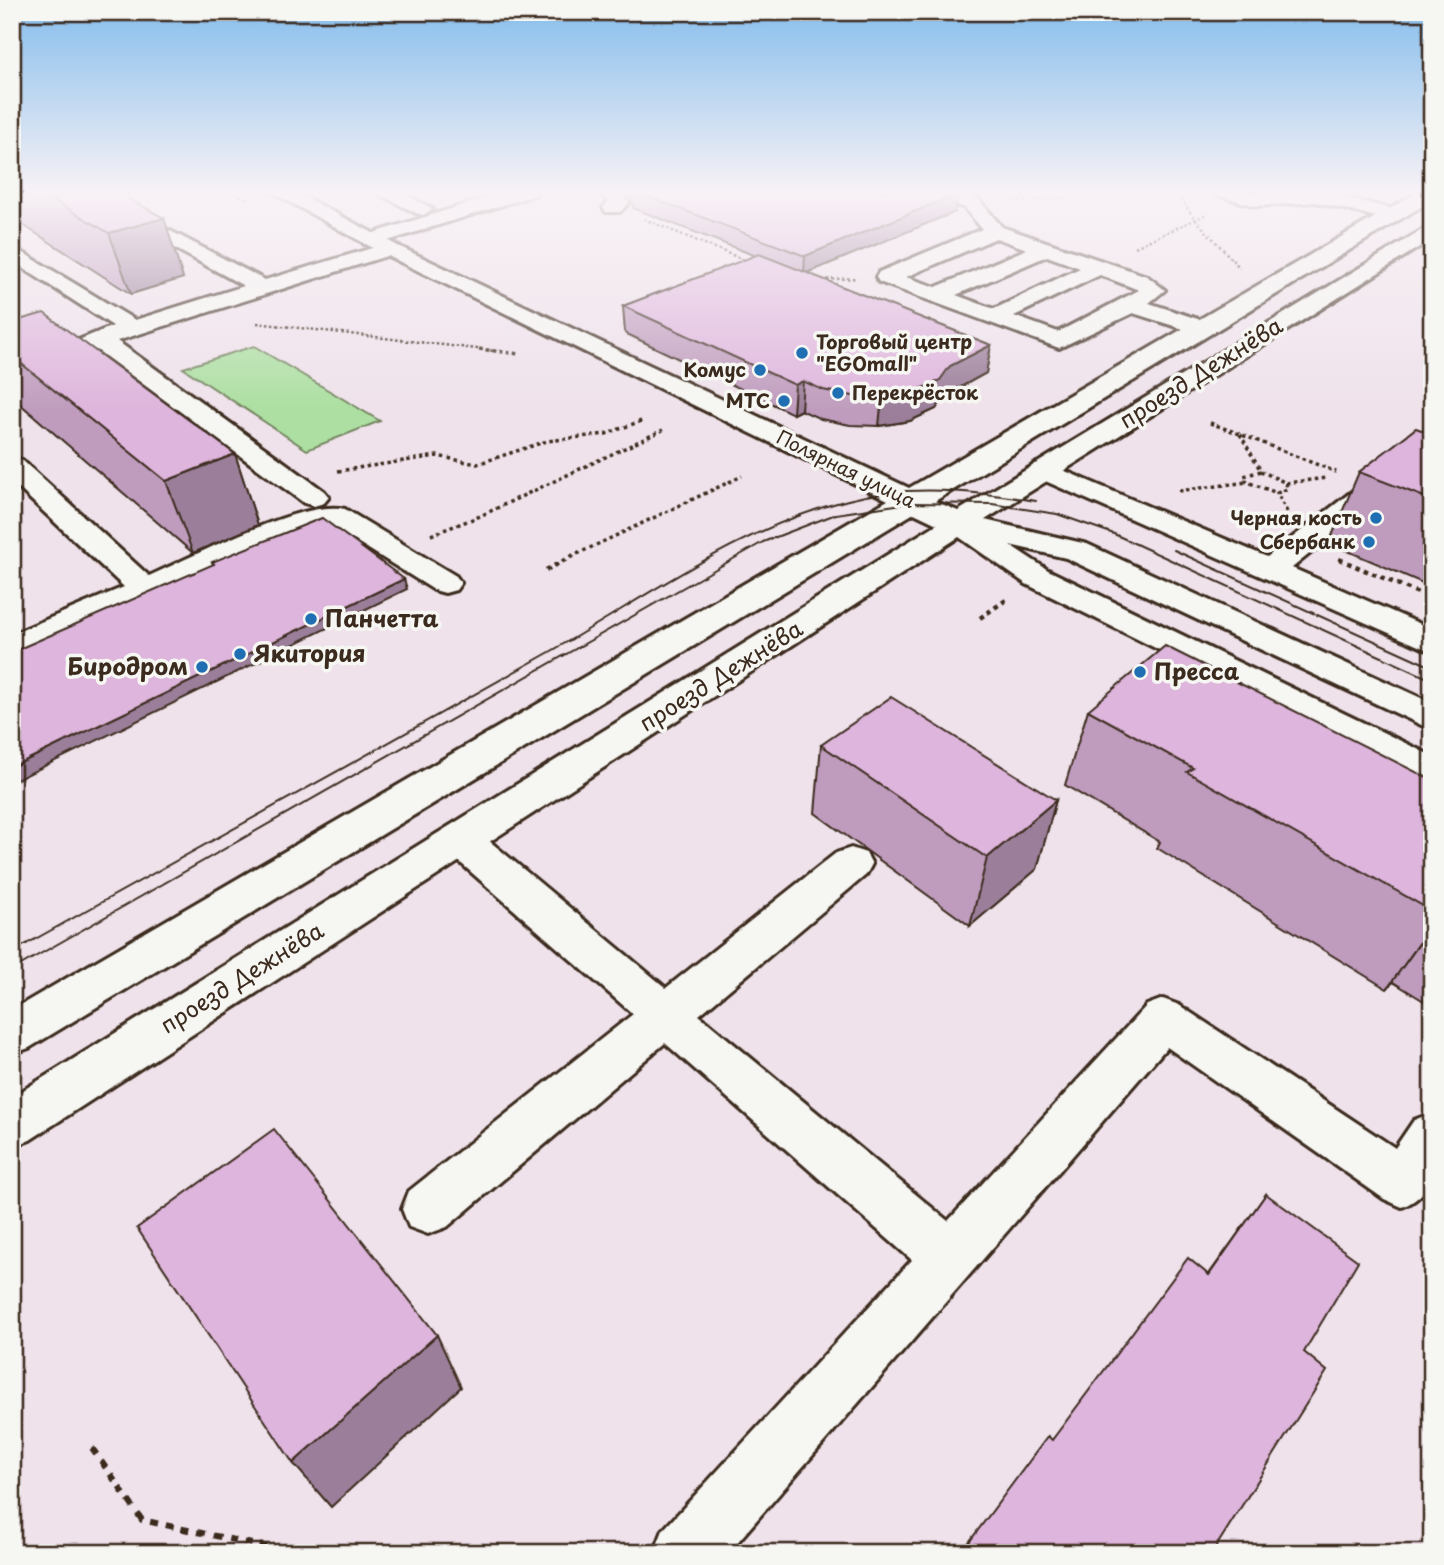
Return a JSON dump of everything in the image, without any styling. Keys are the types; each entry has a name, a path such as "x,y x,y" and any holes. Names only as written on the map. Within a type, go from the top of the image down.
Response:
{"main road":[{"path":"31,264 132,328"},
{"path":"219,264 263,288"},
{"path":"12,376 132,328 263,288 327,264"},
{"name":"Полярная улица","path":"422,264 913,500 960,524 1037,577 1432,772"},
{"path":"887,277 917,264"},
{"path":"936,295 1009,264"},
{"path":"887,277 1059,341 1131,305 1154,290 1139,281 1090,264"},
{"name":"проезд Дежнёва","path":"12,1034 1310,264"},
{"name":"проезд Дежнёва","path":"12,1124 1044,470 1377,264"},
{"path":"995,317 1096,266"},
{"path":"1131,305 1202,328"},
{"path":"99,340 314,497"},
{"path":"12,466 145,589"},
{"path":"1044,470 1432,642"},
{"path":"1270,570 1382,482 1432,502"},
{"path":"12,647 307,519 335,515 445,583"},
{"name":"Полярная улица","path":"960,524 1076,551 1432,718"},
{"path":"461,840 950,1258"},
{"path":"428,1209 851,863"},
{"path":"686,1553 1163,1019 1402,1182 1432,1136"}],"path":[{"path":"1096,266 1100,264"},
{"path":"1236,264 1241,269"},
{"path":"808,280 887,277"},
{"path":"189,311 248,323 520,354"},
{"path":"290,479 437,456 477,464 547,441 606,434 644,420"},
{"path":"1210,423 1240,434 1346,476 1286,483 1261,471 1240,434"},
{"path":"390,550 480,516 663,430"},
{"path":"1247,482 1244,476 1261,471"},
{"path":"546,570 619,532 742,476"},
{"path":"1179,491 1247,482 1277,493 1304,543"},
{"path":"1277,493 1287,489 1286,483"},
{"path":"93,1448 142,1520 294,1553"}],"green space":[{"path":"254,346 380,421 307,450 183,368"}],"building":[{"name":"Торговый центр \"EGOmall\"","path":"733,264 785,264 991,345 950,366 940,380 914,392 882,397 853,396 823,390 803,381 795,385 623,306"},
{"path":"44,313 235,454 166,481 12,356 12,322"},
{"path":"1416,428 1432,434 1432,500 1359,472"},
{"path":"322,518 404,579 12,767 12,652 214,564 212,562"},
{"path":"1165,646 1432,780 1432,911 1187,772 1193,768 1088,710"},
{"path":"891,697 1056,800 987,858 821,745"},
{"path":"274,1129 437,1335 293,1463 137,1228"},
{"path":"1266,1194 1358,1261 1304,1352 1327,1371 1212,1553 961,1553 1048,1436 1052,1440 1188,1258 1209,1275"}],"tram line":[{"path":"12,952 548,653 694,566 769,528 848,500 895,492 966,492 1036,501"},
{"path":"12,970 763,542 836,514 909,503 992,504 1057,514 1114,534 1432,680"},
{"path":"1174,550 1432,667"}],"place":[{"name":"Торговый центр \"EGOmall\"","path":"802,353"},
{"name":"Комус","path":"760,370"},
{"name":"Перекрёсток","path":"838,393"},
{"name":"МТС","path":"784,401"},
{"name":"Черная кость","path":"1376,518"},
{"name":"Сбербанк","path":"1369,542"},
{"name":"Панчетта","path":"311,619"},
{"name":"Якитория","path":"240,654"},
{"name":"Биродром","path":"202,667"},
{"name":"Пресса","path":"1140,672"}]}
